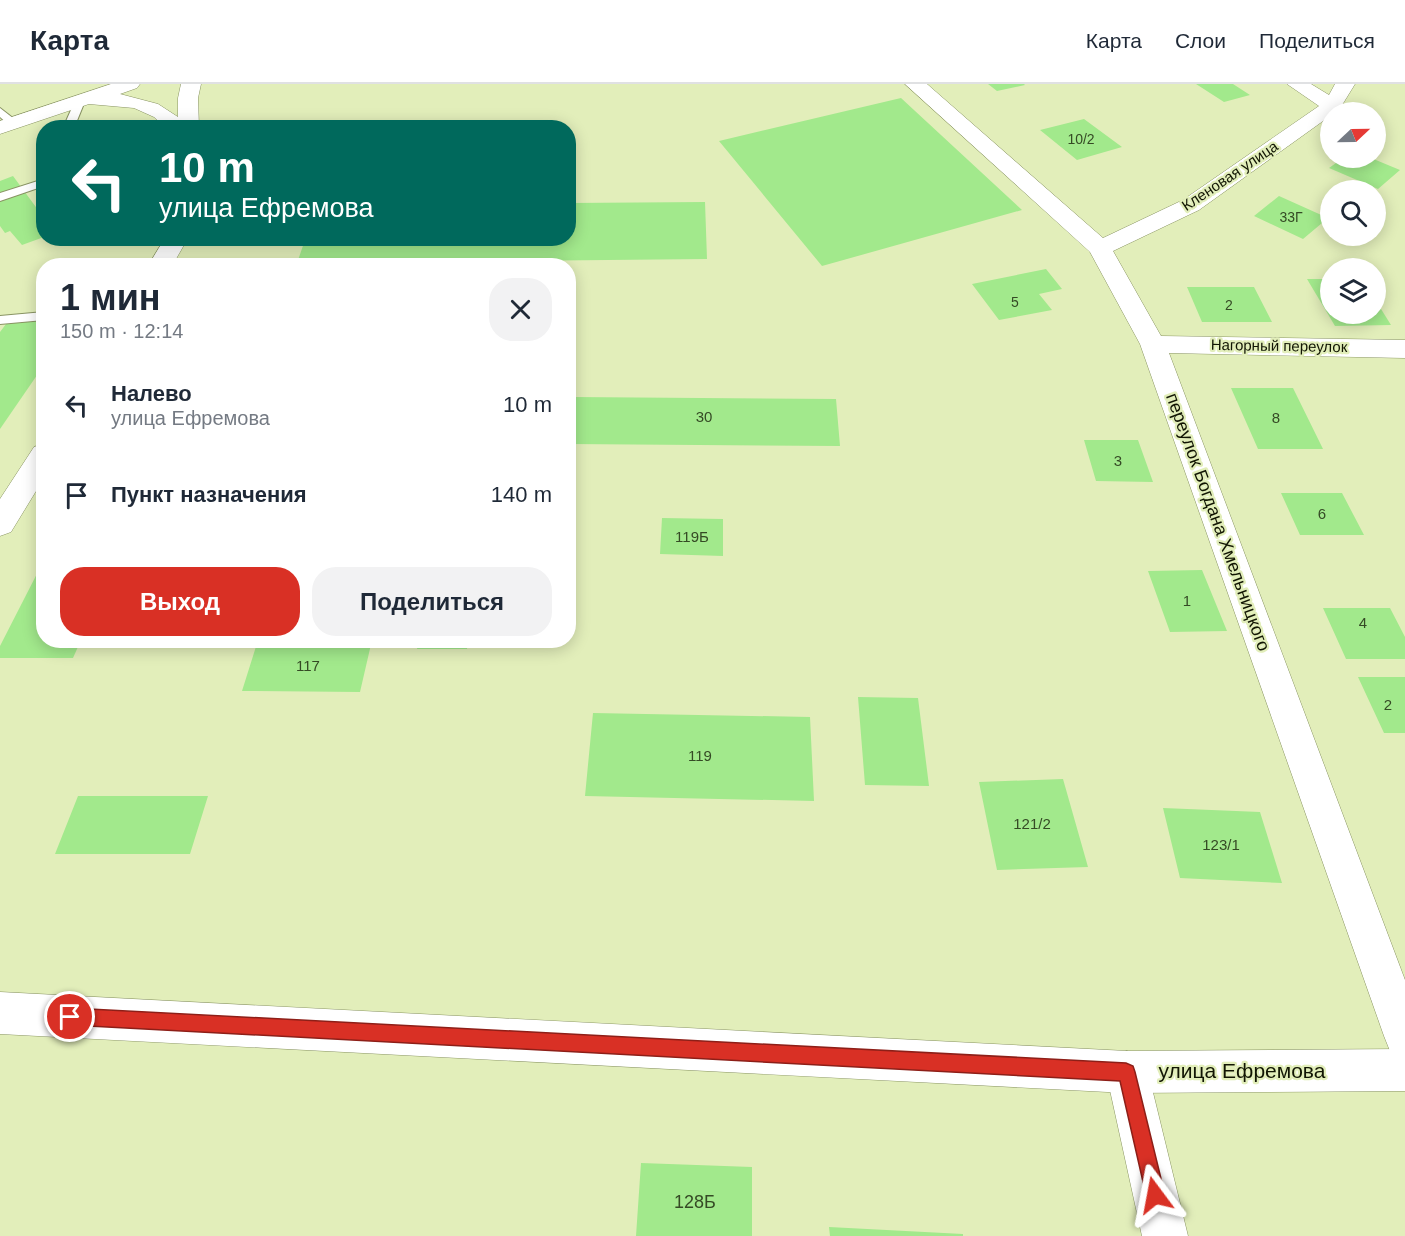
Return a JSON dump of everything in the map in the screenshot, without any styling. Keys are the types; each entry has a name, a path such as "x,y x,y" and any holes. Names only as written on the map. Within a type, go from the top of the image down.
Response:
{"street":[{"path":"5,121 80,101 130,84"},
{"path":"189,120 188,98 191,84"},
{"name":"переулок Богдана Хмельницкого","path":"915,84 1100,248 1153,344 1405,1036"},
{"path":"1297,84 1326,102"},
{"name":"Кленовая улица","path":"1334,102 1345,84"},
{"path":"80,101 124,100 151,106 172,120"},
{"name":"Кленовая улица","path":"1100,248 1191,205 1320,114"},
{"name":"Нагорный переулок","path":"1153,344 1405,349"},
{"path":"0,524 36,467"},
{"name":"улица Ефремова","path":"0,1013 1126,1072 1405,1071"},
{"path":"1126,1072 1165,1236"}],"lane":[{"path":"72,120 80,101"},
{"path":"0,197 36,185"},
{"path":"0,320 36,317"}],"building":[{"path":"988,84 1024,84 1025,85 997,91"},
{"path":"1196,84 1233,84 1250,95 1224,102"},
{"path":"901,98 1022,210 822,266 719,141"},
{"path":"1084,119 1122,147 1077,160 1040,130"},
{"path":"1386,164 1400,170 1386,182 1386,180 1357,180 1329,168 1386,168"},
{"path":"13,176 36,207 36,240 22,245 10,231 5,233 0,226 0,181"},
{"path":"1279,196 1320,214 1320,225 1303,239 1254,216"},
{"path":"705,202 707,259 299,258 303,246 576,246 576,203"},
{"path":"1046,269 1062,289 1039,294 1052,310 999,320 972,284"},
{"path":"1307,279 1320,279 1320,301"},
{"path":"1187,287 1254,287 1272,322 1202,322"},
{"path":"1386,317 1391,325 1335,326 1334,324 1386,324"},
{"path":"9,320 36,321 36,377 0,429 0,332"},
{"path":"1231,388 1293,388 1323,449 1258,449"},
{"path":"576,397 836,399 840,446 576,444"},
{"path":"1084,440 1138,440 1153,482 1096,481"},
{"path":"1281,493 1342,493 1364,535 1300,535"},
{"path":"662,518 723,519 723,556 660,554"},
{"path":"1202,570 1227,631 1170,632 1148,571"},
{"path":"36,576 36,648 77,648 73,658 0,658 0,646"},
{"path":"1323,608 1390,608 1405,637 1405,659 1346,659"},
{"path":"255,648 370,648 360,692 242,691"},
{"path":"417,648 467,648 467,649"},
{"path":"1358,677 1405,677 1405,733 1384,733"},
{"path":"858,697 918,698 929,786 865,785"},
{"path":"593,713 810,717 814,801 585,796"},
{"path":"1063,779 1088,867 997,870 979,782"},
{"path":"78,796 208,796 190,854 55,854"},
{"path":"1163,808 1260,812 1282,883 1180,878"},
{"path":"641,1163 752,1167 752,1236 636,1236"},
{"path":"829,1227 963,1234 963,1236 830,1236"}],"route":[{"path":"70,1017 1126,1072 1155,1195"}]}
